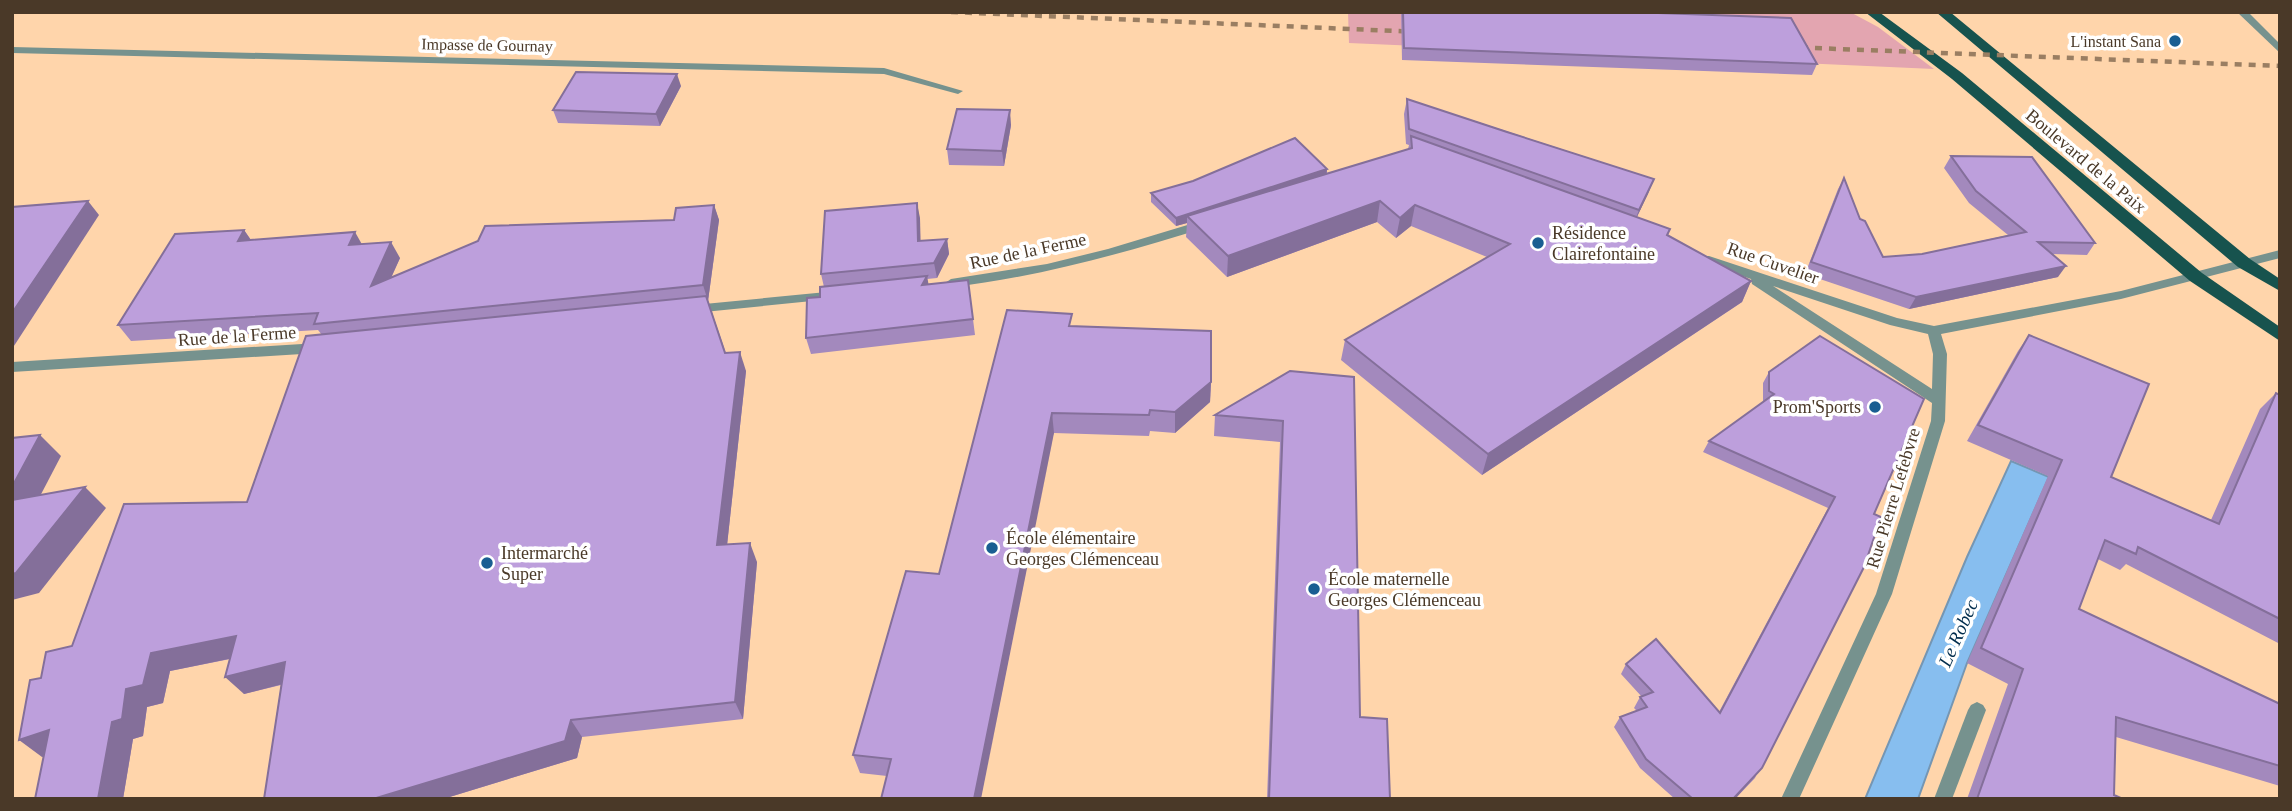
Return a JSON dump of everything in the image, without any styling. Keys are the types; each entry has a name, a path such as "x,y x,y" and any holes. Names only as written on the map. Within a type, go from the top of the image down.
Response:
{"main road":[{"name":"Boulevard de la Paix","path":"1871,12 1958,76 2196,277 2280,335"},
{"name":"Boulevard de la Paix","path":"1942,12 2244,263 2280,286"}],"street":[{"path":"2242,12 2280,50"},
{"name":"Impasse de Gournay","path":"12,50 884,71 958,91"},
{"name":"Rue de la Ferme","path":"936,285 1005,276 1141,244 1224,218"},
{"name":"Rue Cuvelier","path":"1689,253 1895,322 1934,331"},
{"path":"1934,331 2196,277 2280,254"},
{"path":"1740,271 1938,400"},
{"path":"674,311 853,293"},
{"name":"Rue Pierre Lefebvre","path":"1790,799 1884,594 1938,421 1940,354 1934,331"},
{"name":"Rue de la Ferme","path":"12,367 333,347"},
{"path":"1943,799 1977,710"}],"shaded area":[{"path":"1348,12 1850,12 1878,27 1934,69 1349,43"}],"water":[{"name":"Le Robec","path":"2011,461 2049,477 1967,663 1918,799 1865,799 1967,557"}],"building":[{"path":"1403,12 1631,12 1791,18 1817,64 1404,48"},
{"path":"576,72 677,74 656,114 553,110"},
{"path":"1407,99 1654,179 1639,210 1409,129"},
{"path":"957,109 1010,110 1002,151 947,149"},
{"path":"1411,136 1670,229 1667,235 1751,281 1488,454 1345,340 1510,244 1415,205 1400,218 1380,201 1228,256 1187,216 1412,148"},
{"path":"1295,138 1327,169 1176,218 1151,193 1193,181"},
{"path":"1951,156 2032,157 2095,243 2038,242 2066,266 1916,297 1811,262 1844,178 1860,219 1865,221 1883,257 1922,254 2026,232 1976,191"},
{"path":"88,201 12,313 12,207"},
{"path":"917,203 918,241 947,239 934,263 821,274 825,211"},
{"path":"714,205 703,285 314,324 318,313 118,325 175,234 244,230 238,241 355,232 349,245 391,242 371,286 478,241 485,226 674,220 676,208"},
{"path":"927,276 922,285 968,280 973,319 806,338 807,298 820,297 820,287"},
{"name":"Intermarché Super","path":"706,296 725,353 740,352 717,545 750,543 735,702 571,720 565,741 373,799 264,799 285,662 225,677 236,636 151,653 143,685 126,689 122,719 112,722 98,799 35,799 49,730 19,740 30,680 41,678 46,652 72,646 124,504 247,502 306,336"},
{"name":"École élémentaire Georges Clémenceau","path":"1007,310 1072,314 1069,326 1211,331 1211,382 1175,412 1150,410 1149,415 1052,413 974,799 881,799 891,759 853,755 906,571 939,574"},
{"path":"2029,335 2149,384 2111,477 2219,524 2276,393 2280,395 2280,619 2138,547 2136,554 2105,540 2079,609 2280,704 2280,766 2116,717 2114,795 2123,799 1977,799 2023,669 1981,648 2062,460 1978,425"},
{"path":"1820,336 1924,399 1874,514 1881,517 1864,567 1762,768 1733,799 1693,799 1646,759 1620,717 1647,707 1640,697 1653,692 1626,664 1656,639 1720,713 1835,497 1709,441 1774,394 1769,391 1769,372"},
{"name":"École maternelle Georges Clémenceau","path":"1290,371 1354,377 1360,717 1387,719 1390,799 1269,799 1283,421 1215,415"},
{"path":"40,435 12,487 12,438"},
{"path":"85,487 16,573 12,574 12,500"}],"railway":[{"path":"951,12 1420,32"},
{"path":"1787,47 2280,66"}],"place":[{"name":"L'instant Sana","path":"2175,41"},
{"name":"Résidence Clairefontaine","path":"1538,243"},
{"name":"Prom'Sports","path":"1875,407"},
{"name":"École élémentaire Georges Clémenceau","path":"992,548"},
{"name":"Intermarché Super","path":"487,563"},
{"name":"École maternelle Georges Clémenceau","path":"1314,589"}]}
